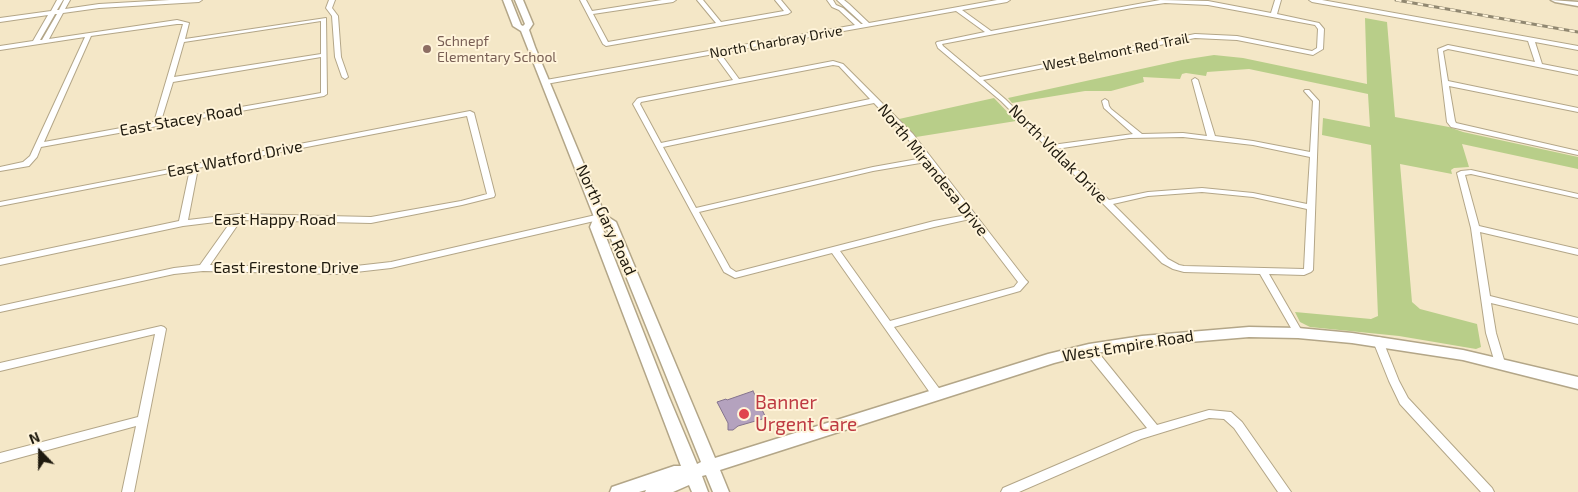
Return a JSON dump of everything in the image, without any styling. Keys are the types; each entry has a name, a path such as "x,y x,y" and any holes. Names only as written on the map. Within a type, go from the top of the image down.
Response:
{"main road":[{"name":"North Gary Road","path":"507,0 517,26 525,30 600,217 610,222 722,492"},
{"name":"North Gary Road","path":"519,0 528,24 525,30"},
{"path":"1555,0 1578,4"},
{"path":"600,217 596,227 660,395 700,492"},
{"name":"West Empire Road","path":"692,472 1053,358 1089,349 1197,335 1250,332 1298,333 1378,341 1500,363 1578,383"},
{"path":"618,492 674,473 692,472"},
{"path":"653,492 680,483 692,472"}],"street":[{"path":"44,42 60,0"},
{"path":"35,43 57,10 67,0"},
{"path":"0,18 138,0"},
{"path":"57,10 120,4 199,0"},
{"path":"332,0 329,8 335,16 338,57 346,77"},
{"path":"582,0 606,44 788,12 778,0"},
{"path":"590,13 673,0"},
{"path":"700,0 720,24"},
{"name":"North Charbray Drive","path":"546,82 1007,0"},
{"path":"1274,14 1278,0"},
{"path":"1312,0 1578,48"},
{"path":"831,2 841,1 868,25"},
{"path":"939,43 1165,1 1208,3 1274,14 1317,24"},
{"path":"831,2 860,26"},
{"path":"957,9 990,33"},
{"path":"170,80 324,55 324,19 181,41"},
{"path":"0,48 182,22 186,23 157,124"},
{"name":"West Belmont Red Trail","path":"979,79 1195,36 1237,38 1313,53 1320,49 1321,28 1317,24"},
{"path":"0,169 26,164 33,157 89,35"},
{"path":"1530,40 1539,65"},
{"name":"North Vidlak Drive","path":"939,43 940,47 979,79 1051,147 1165,261 1176,267 1262,270"},
{"path":"1578,73 1443,48 1440,50 1451,122 1454,125 1578,153"},
{"path":"716,52 737,81"},
{"name":"East Stacey Road","path":"39,145 324,94 324,55"},
{"path":"838,63 639,100 636,104 727,270 735,276 934,224 973,216"},
{"name":"North Mirandesa Drive","path":"838,63 876,100 928,159 1023,282"},
{"path":"1196,80 1211,137"},
{"path":"1446,83 1578,110"},
{"path":"1262,270 1304,272 1308,270 1316,100 1308,91"},
{"path":"658,146 876,100"},
{"path":"1106,101 1106,107 1139,135"},
{"name":"East Watford Drive","path":"0,204 470,113 491,195"},
{"path":"1051,147 1101,138 1139,135 1211,137 1314,155"},
{"path":"694,211 873,169 928,159"},
{"path":"183,223 195,166"},
{"path":"1500,363 1491,333 1475,228 1461,175 1463,172 1472,172 1578,196"},
{"path":"1108,203 1148,194 1202,190 1253,195 1312,208"},
{"name":"East Happy Road","path":"0,262 183,223 239,217 371,220 462,203 491,195"},
{"path":"203,268 239,217"},
{"name":"East Firestone Drive","path":"0,308 174,271 203,268 338,271 391,265 600,217"},
{"path":"1475,228 1578,252"},
{"path":"835,251 937,394"},
{"path":"1262,270 1298,333"},
{"path":"888,325 1017,289 1023,282"},
{"path":"1485,298 1578,321"},
{"path":"0,367 161,329 128,492"},
{"path":"1378,341 1404,401 1488,492"},
{"path":"1089,349 1154,429"},
{"path":"1007,492 1154,429 1208,414 1227,415 1238,425 1285,492"},
{"path":"0,458 143,420"}],"green space":[{"path":"1365,18 1387,22 1395,117 1449,127 1463,132 1578,157 1578,169 1462,144 1469,167 1454,168 1451,170 1452,174 1400,164 1412,302 1420,309 1477,324 1481,347 1476,349 1399,336 1310,327 1300,322 1295,312 1371,319 1378,316 1371,145 1322,135 1323,118 1370,127 1368,94 1249,69 1207,72 1206,76 1186,73 1182,74 1180,79 1143,77 1144,82 1111,91 1085,91 1012,103 1008,98 1182,60 1214,55 1243,58 1367,84"},
{"path":"994,98 1016,121 916,137 899,119"}],"building":[{"name":"Banner Urgent Care","path":"753,391 766,418 738,426 733,430 728,430 728,423 717,402"}],"railway":[{"path":"1396,0 1578,32"}],"place":[{"name":"Schnepf Elementary School","path":"427,49"},
{"name":"Banner Urgent Care","path":"744,414"}]}
